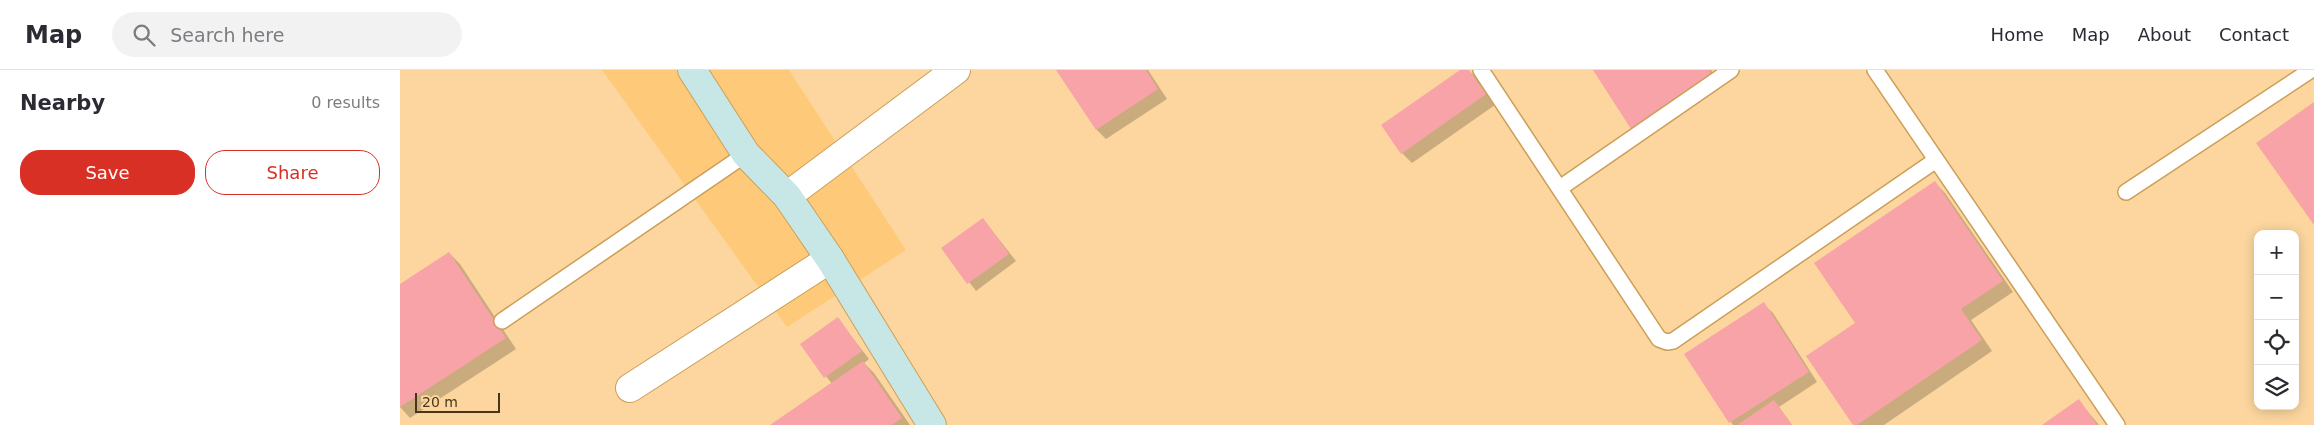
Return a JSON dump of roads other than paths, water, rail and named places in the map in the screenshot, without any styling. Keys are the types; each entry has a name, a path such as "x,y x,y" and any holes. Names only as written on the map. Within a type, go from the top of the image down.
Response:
{"street":[{"path":"692,70 746,154 787,196 830,259 932,425"},
{"path":"787,196 956,70"},
{"path":"630,388 830,259"}],"lane":[{"path":"1481,70 1659,339 1667,342 1673,341 1936,160"},
{"path":"1560,188 1731,70"},
{"path":"1875,70 2117,425"},
{"path":"2126,192 2311,70"},
{"path":"502,320 746,154"}]}
